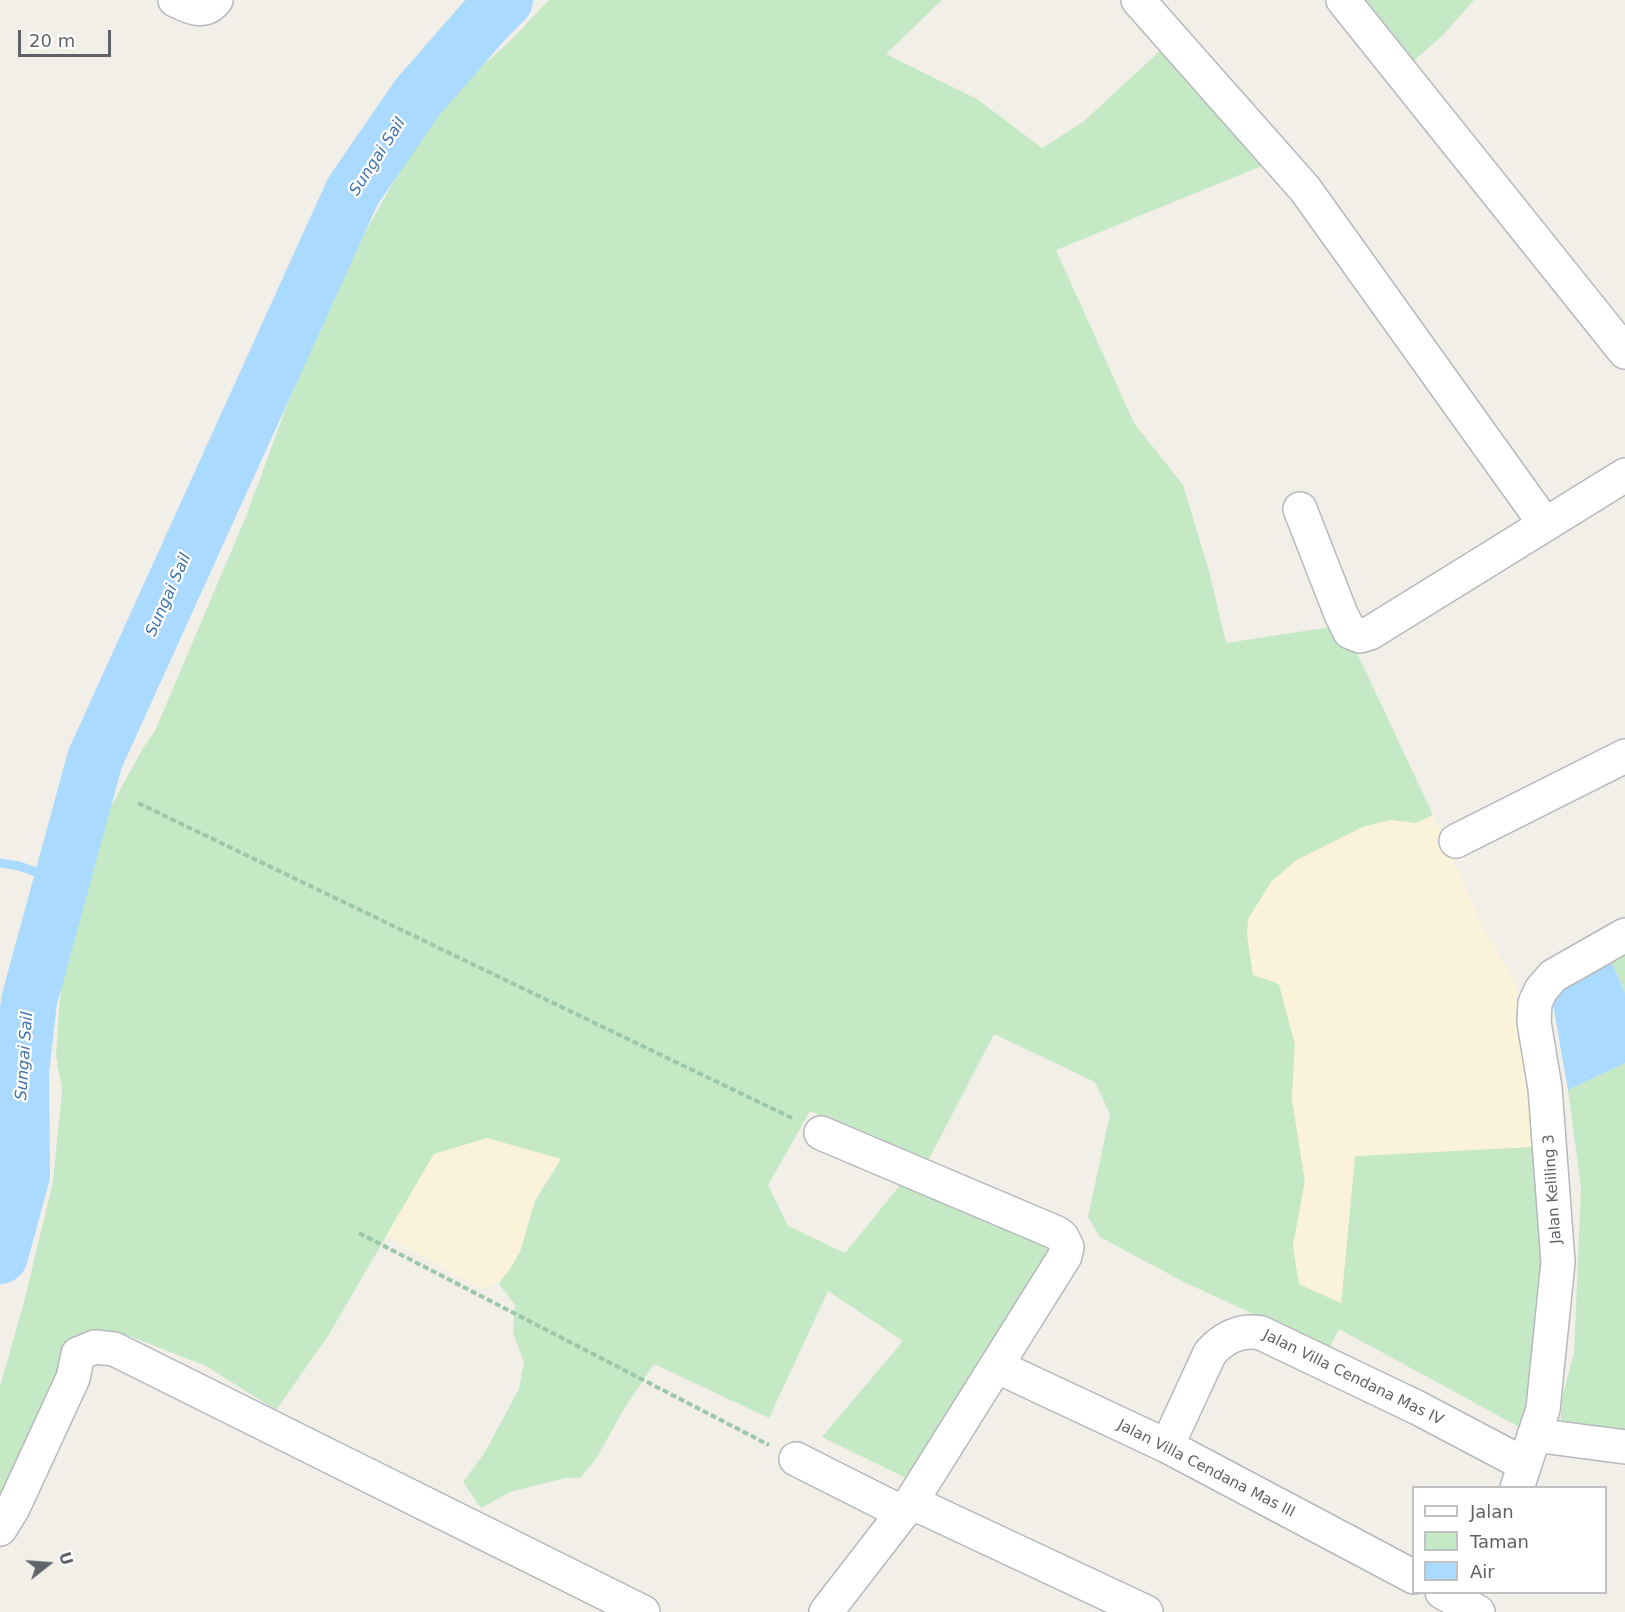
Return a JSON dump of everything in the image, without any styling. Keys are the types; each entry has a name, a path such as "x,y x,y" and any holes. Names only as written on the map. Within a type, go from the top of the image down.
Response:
{"street":[{"path":"175,0 194,10 212,5 216,0"},
{"path":"1138,0 1305,189 1545,524"},
{"path":"1343,0 1625,352"},
{"path":"1300,509 1341,614 1350,632 1360,636 1370,633 1625,475"},
{"path":"1456,841 1625,756"},
{"name":"Jalan Keliling 3","path":"1525,1462 1544,1409 1558,1262 1545,1088 1534,1023 1535,1003 1541,990 1553,976 1625,935"},
{"path":"821,1132 1057,1233 1067,1247 1065,1256 907,1508 835,1609"},
{"name":"Jalan Villa Cendana Mas IV","path":"1167,1446 1210,1353 1218,1344 1236,1334 1249,1331 1261,1333 1525,1462"},
{"path":"0,1529 13,1508 73,1378 78,1354 95,1347 114,1349 643,1612"},
{"name":"Jalan Villa Cendana Mas III","path":"996,1366 1167,1446 1412,1576"},
{"path":"1525,1462 1625,1448"},
{"path":"796,1459 1146,1612"},
{"path":"1444,1594 1478,1612 1484,1594"}],"path":[{"path":"138,803 821,1132"},
{"path":"359,1233 796,1459"}],"green space":[{"path":"549,0 942,0 886,54 977,99 1042,148 1083,122 1161,50 1264,165 1056,250 1134,423 1183,485 1209,571 1226,643 1331,627 1358,655 1433,815 1416,824 1391,820 1363,827 1297,860 1271,882 1279,984 1295,1044 1292,1099 1305,1181 1293,1246 1299,1284 1341,1303 1355,1156 1549,1146 1534,1435 1339,1329 1329,1349 1184,1282 1100,1237 1088,1217 1110,1114 1095,1082 994,1034 929,1159 810,1111 768,1185 788,1226 845,1253 905,1179 1054,1247 908,1479 822,1437 903,1341 828,1291 769,1418 654,1364 624,1409 596,1459 580,1478 565,1478 510,1492 481,1508 463,1482 485,1452 519,1389 524,1362 513,1333 515,1305 499,1284 520,1252 535,1201 561,1159 487,1139 434,1154 328,1336 276,1410 206,1366 127,1335 104,1334 0,1506 0,1387 24,1302 53,1182 62,1090 56,1056 59,1009 70,921 109,810 143,748 155,731 247,514 306,353 335,286 435,108 508,43"},
{"path":"1354,0 1474,0 1443,35 1408,66"},
{"path":"1625,952 1625,993 1611,961"},
{"path":"1625,1063 1625,1438 1561,1426 1561,1401 1574,1353 1581,1187 1568,1090"}],"sand":[{"path":"1433,815 1484,930 1517,985 1549,1146 1355,1156 1341,1303 1299,1284 1293,1246 1305,1181 1292,1099 1295,1044 1279,984 1253,975 1247,935 1248,919 1271,882 1297,860 1363,827 1391,820 1416,823"},
{"path":"487,1138 561,1159 534,1202 519,1253 513,1264 496,1283 483,1290 386,1236 434,1154"}],"water":[{"path":"1611,961 1625,993 1625,1063 1568,1090 1551,993"}],"waterway":[{"name":"Sungai Sail","path":"0,1256 22,1175 21,1072 29,1001 95,759 353,191 417,98 505,0"},
{"path":"0,863 19,866 62,881"}]}
